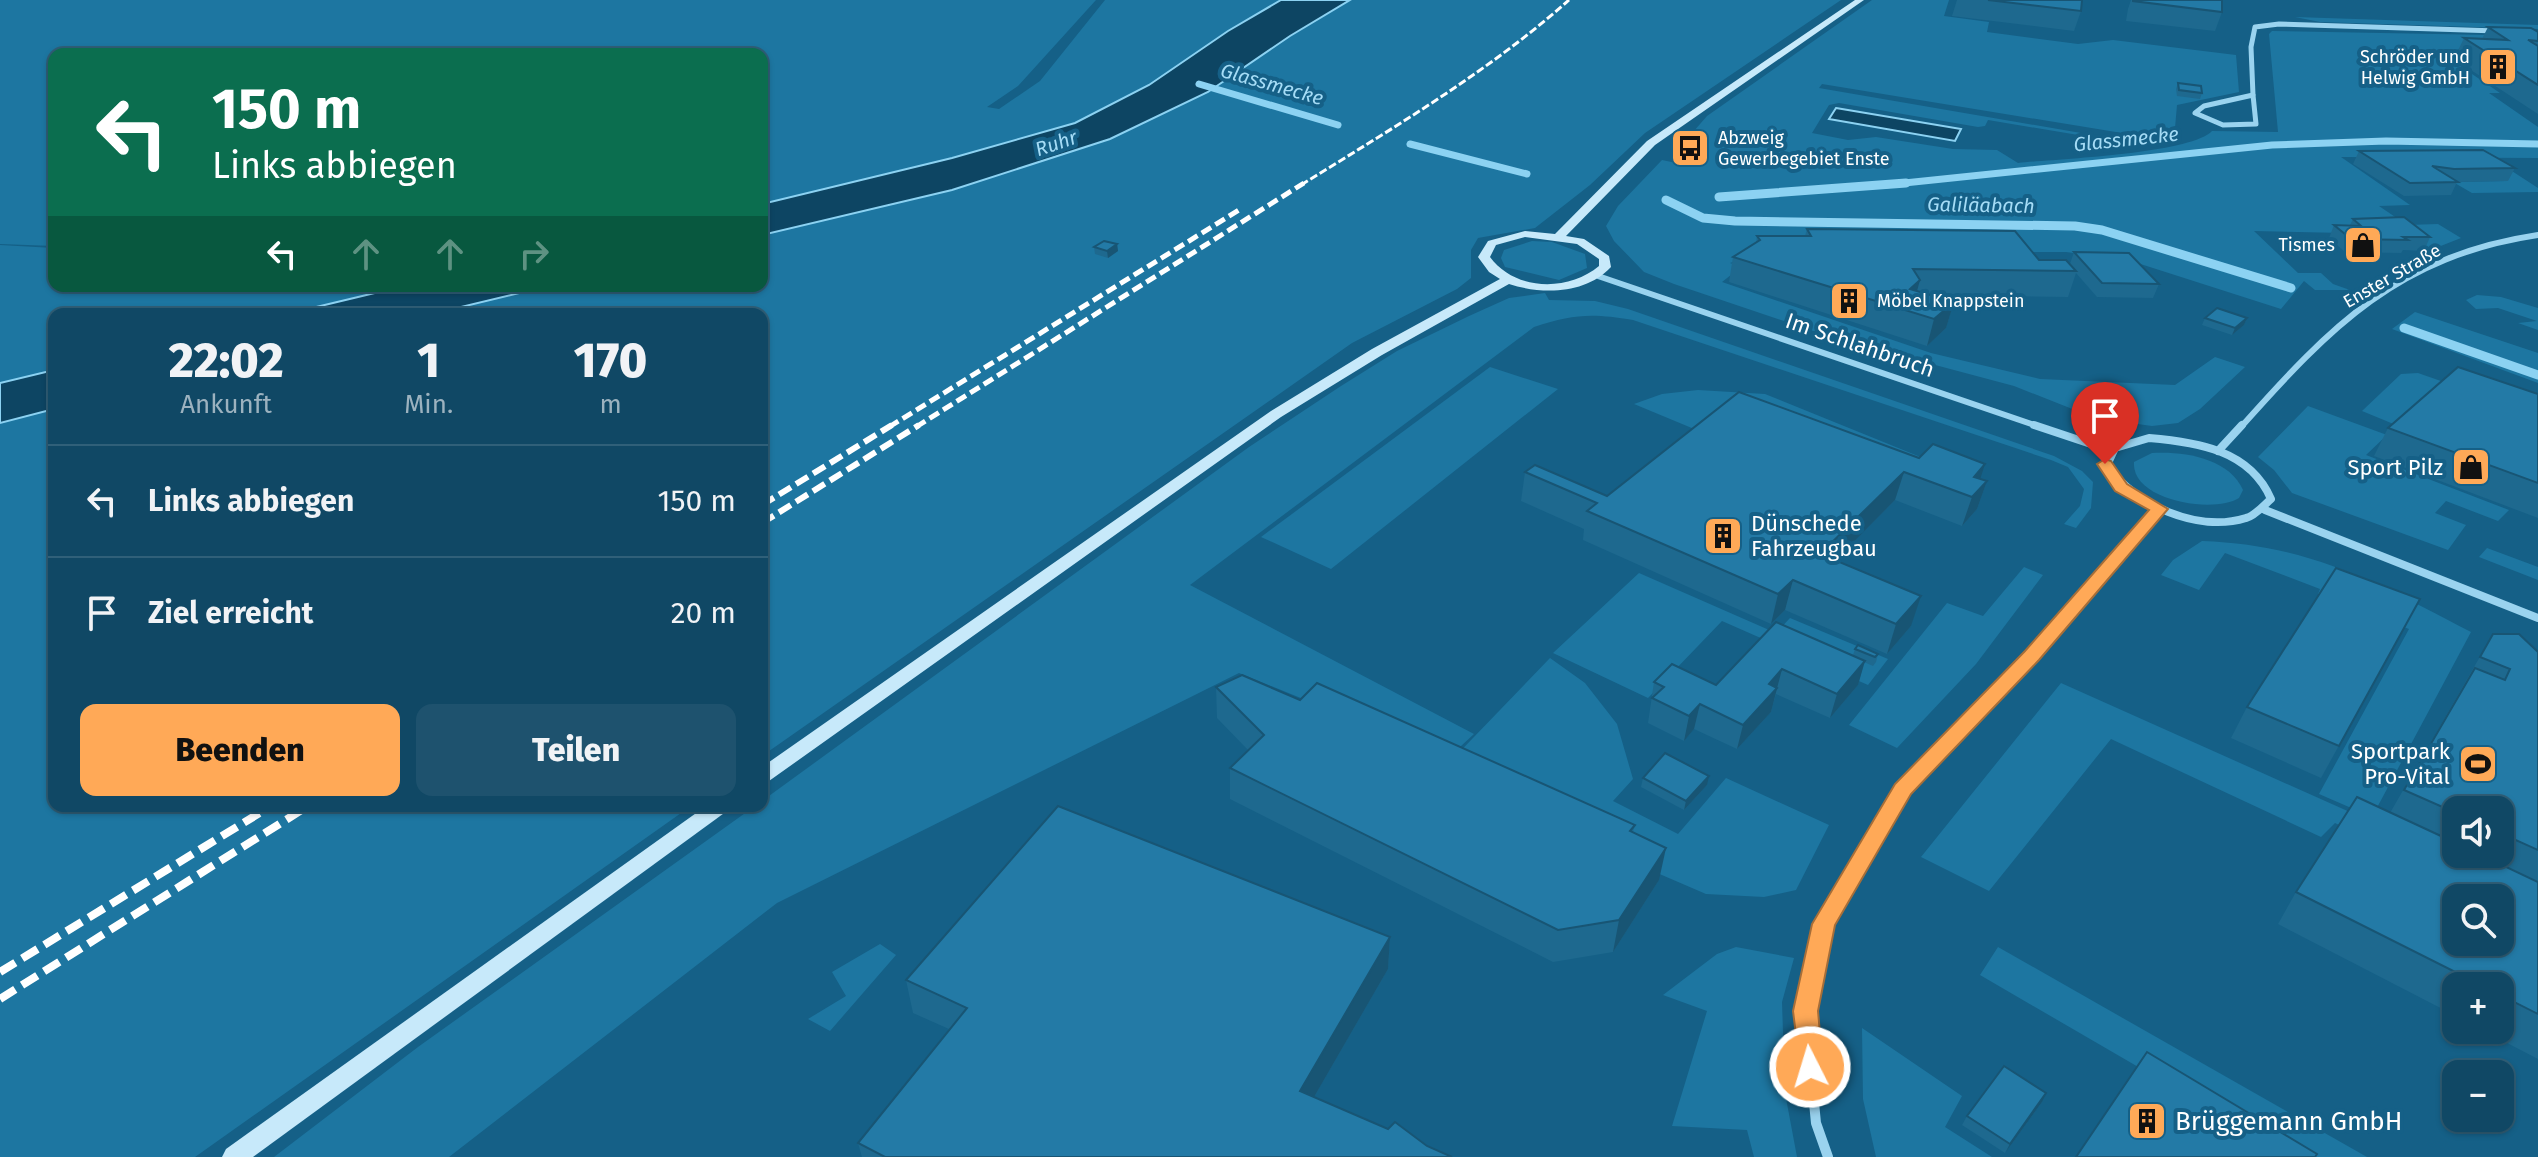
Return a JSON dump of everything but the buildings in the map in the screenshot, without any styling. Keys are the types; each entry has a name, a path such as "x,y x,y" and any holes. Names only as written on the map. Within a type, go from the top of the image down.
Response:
{"main road":[{"path":"1560,235 1651,143 1860,0"},
{"path":"1525,234 1560,235 1596,248 1605,258 1605,267 1598,276 1567,286 1537,285 1509,279 1487,265 1484,257 1492,243 1525,234"},
{"path":"768,772 1276,414 1370,356 1509,279"},
{"path":"234,1157 434,1009 712,812"}],"street":[{"path":"2255,95 2204,106 2195,113 2223,125 2256,124 2255,95 2251,40 2255,27 2279,24 2506,31"},
{"name":"Enster Straße","path":"2218,451 2333,329 2360,306 2442,261 2490,244 2538,235"},
{"name":"Im Schlahbruch","path":"1598,276 2109,450"},
{"path":"2149,438 2171,439 2218,451 2258,474 2268,487 2271,499 2265,510 2252,517 2210,521 2159,509 2138,499 2109,476 2105,464 2109,450 2130,441 2149,438"},
{"path":"1828,1157 1816,1123 1805,1011 1823,924 1903,789 2032,655 2159,509"},
{"path":"2265,510 2538,618"}],"shaded area":[{"path":"0,0 1096,0 1018,86 987,107 999,109 1040,81 1105,0 1281,0 1227,31 1149,85 1075,123 952,158 768,203 768,48 48,48 48,246 0,244"},
{"path":"1350,0 1841,0 1645,133 1590,185 1535,228 1478,238 1471,250 1471,278 1457,289 1352,343 768,752 768,308 457,308 523,292 768,292 768,234 952,190 1110,139 1208,92 1290,36"},
{"path":"1872,0 1949,0 1944,16 1989,22 1987,32 2078,44 2113,40 2236,55 2239,92 2177,105 2175,128 2150,134 2122,133 1822,84 1819,88 2110,138 1988,120 1985,126 1978,127 1839,103 1829,105 1812,133 1848,140 1876,137 1953,149 1997,150 2018,163 2151,150 2199,139 2212,131 2278,132 2269,34 2272,31 2490,35 2504,38 2466,44 2447,57 2500,93 2489,93 2538,127 2538,158 2341,157 2410,205 2379,206 2407,225 2438,224 2461,238 2428,251 2399,228 2345,233 2254,231 2298,273 2321,273 2333,284 2350,290 2315,290 2304,281 2281,309 2128,260 2066,252 1762,252 1730,263 1741,267 1722,282 1931,353 2040,379 2175,385 2215,357 2245,367 2200,409 2178,423 2152,426 2095,418 2014,386 1834,338 1674,284 1644,272 1614,241 1606,226 1618,206 1662,160 1681,164 1706,144 1687,139 1707,116"},
{"path":"2295,17 2538,25 2538,29 2320,22"},
{"path":"2498,162 2538,188 2538,192 2472,193 2453,182 2506,181"},
{"path":"1532,241 1552,242 1585,254 1587,268 1559,280 1505,267 1501,258 1504,250"},
{"path":"0,245 48,248 48,292 379,292 312,308 48,308 48,371 0,383"},
{"path":"1545,293 1549,300 1595,301 1628,309 2054,456 2082,471 2093,482 2091,508 2076,528 2064,524 2080,506 2084,489 2068,467 2051,460 1633,320 1583,316 1534,327 1190,585 1474,734 1448,758 1239,673 777,903 449,1157 274,1157 418,1047 747,812 768,812 768,797 1249,447 1397,351 1509,298"},
{"path":"2477,295 2501,297 2538,308 2538,330 2518,323 2537,321 2498,308 2476,309 2466,300"},
{"path":"2415,312 2538,353 2538,383 2392,329"},
{"path":"1490,367 1558,389 1331,569 1261,537"},
{"path":"2418,373 2458,387 2396,425 2362,411 2401,374"},
{"path":"1698,390 1765,394 1960,473 1711,436 1634,404 1662,394"},
{"path":"2308,406 2387,435 2366,455 2509,510 2498,521 2446,501 2435,513 2466,525 2448,550 2292,493 2274,470 2258,457"},
{"path":"48,411 48,812 683,812 195,1157 0,1157 0,423"},
{"path":"2152,453 2178,453 2204,459 2227,470 2243,490 2239,498 2212,505 2176,501 2159,495 2137,475 2134,462"},
{"path":"2202,541 2277,550 2310,559 2373,583 2471,632 2372,817 2319,794 2409,629 2318,594 2320,589 2225,553 2199,590 2161,575 2173,560"},
{"path":"2487,548 2538,567 2538,580 2479,557"},
{"path":"2024,567 2043,575 1976,664 1897,748 1849,725 1947,603 1983,616"},
{"path":"1639,573 1776,633 1790,618 1888,659 1868,685 1722,621 1648,698 1553,653"},
{"path":"1550,658 1585,683 1617,724 1633,779 1613,801 1678,834 1726,778 1829,825 1796,890 1764,897 1706,894 1634,863 1446,766"},
{"path":"2061,683 2442,853 2442,868 2475,868 2502,880 2502,884 2464,884 2335,823 2321,837 2111,739 1989,891 1921,857"},
{"path":"880,944 896,955 830,1031 808,1019 846,996 832,972"},
{"path":"1736,947 1794,958 1782,1002 1785,1093 1797,1157 1754,1157 1747,1130 1672,1126 1707,1011 1663,995 1717,954"},
{"path":"1998,947 2367,1157 2293,1157 1980,975"},
{"path":"1862,1028 1962,1096 1945,1127 1992,1157 1876,1157 1863,1099"}],"water":[{"name":"Ruhr","path":"1281,0 1350,0 1290,36 1208,92 1110,139 952,190 768,234 768,203 952,158 1075,123 1149,85 1228,31"},
{"path":"1836,108 1961,129 1955,141 1829,119"},
{"path":"379,292 523,292 457,308 312,308"},
{"path":"48,371 48,411 0,423 0,383"}],"waterway":[{"name":"Glassmecke","path":"1199,84 1338,125"},
{"name":"Glassmecke","path":"1900,183 2272,145 2386,141 2538,144"},
{"name":"Glassmecke","path":"1410,144 1527,174"},
{"name":"Glassmecke","path":"1719,197 1900,183"},
{"name":"Glassmecke","path":"1885,185 1900,183"},
{"name":"Glassmecke","path":"1900,183 1906,183"},
{"name":"Galiläabach","path":"1666,200 1703,218 1735,221 2075,226 2102,230 2291,288"},
{"name":"Galiläabach","path":"2404,328 2538,375"}],"railway":[{"path":"1301,185 1473,75 1569,0"},
{"path":"916,427 1304,183"},
{"path":"889,427 1239,210"},
{"path":"768,501 892,425"},
{"path":"768,519 919,425"},
{"path":"0,972 261,812"},
{"path":"0,999 298,812"}],"place":[{"name":"Schröder und Helwig GmbH","path":"2498,67"},
{"name":"Abzweig Gewerbegebiet Enste","path":"1690,148"},
{"name":"Tismes","path":"2363,245"},
{"name":"Möbel Knappstein","path":"1849,301"},
{"name":"Sport Pilz","path":"2471,467"},
{"name":"Dünschede Fahrzeugbau","path":"1723,536"},
{"name":"Sportpark Pro-Vital","path":"2478,764"},
{"name":"Brüggemann GmbH","path":"2147,1121"}],"route":[{"path":"1810,1067 1805,1011 1823,924 1903,789 2032,655 2159,509 2121,488 2109,476 2105,464"}]}
